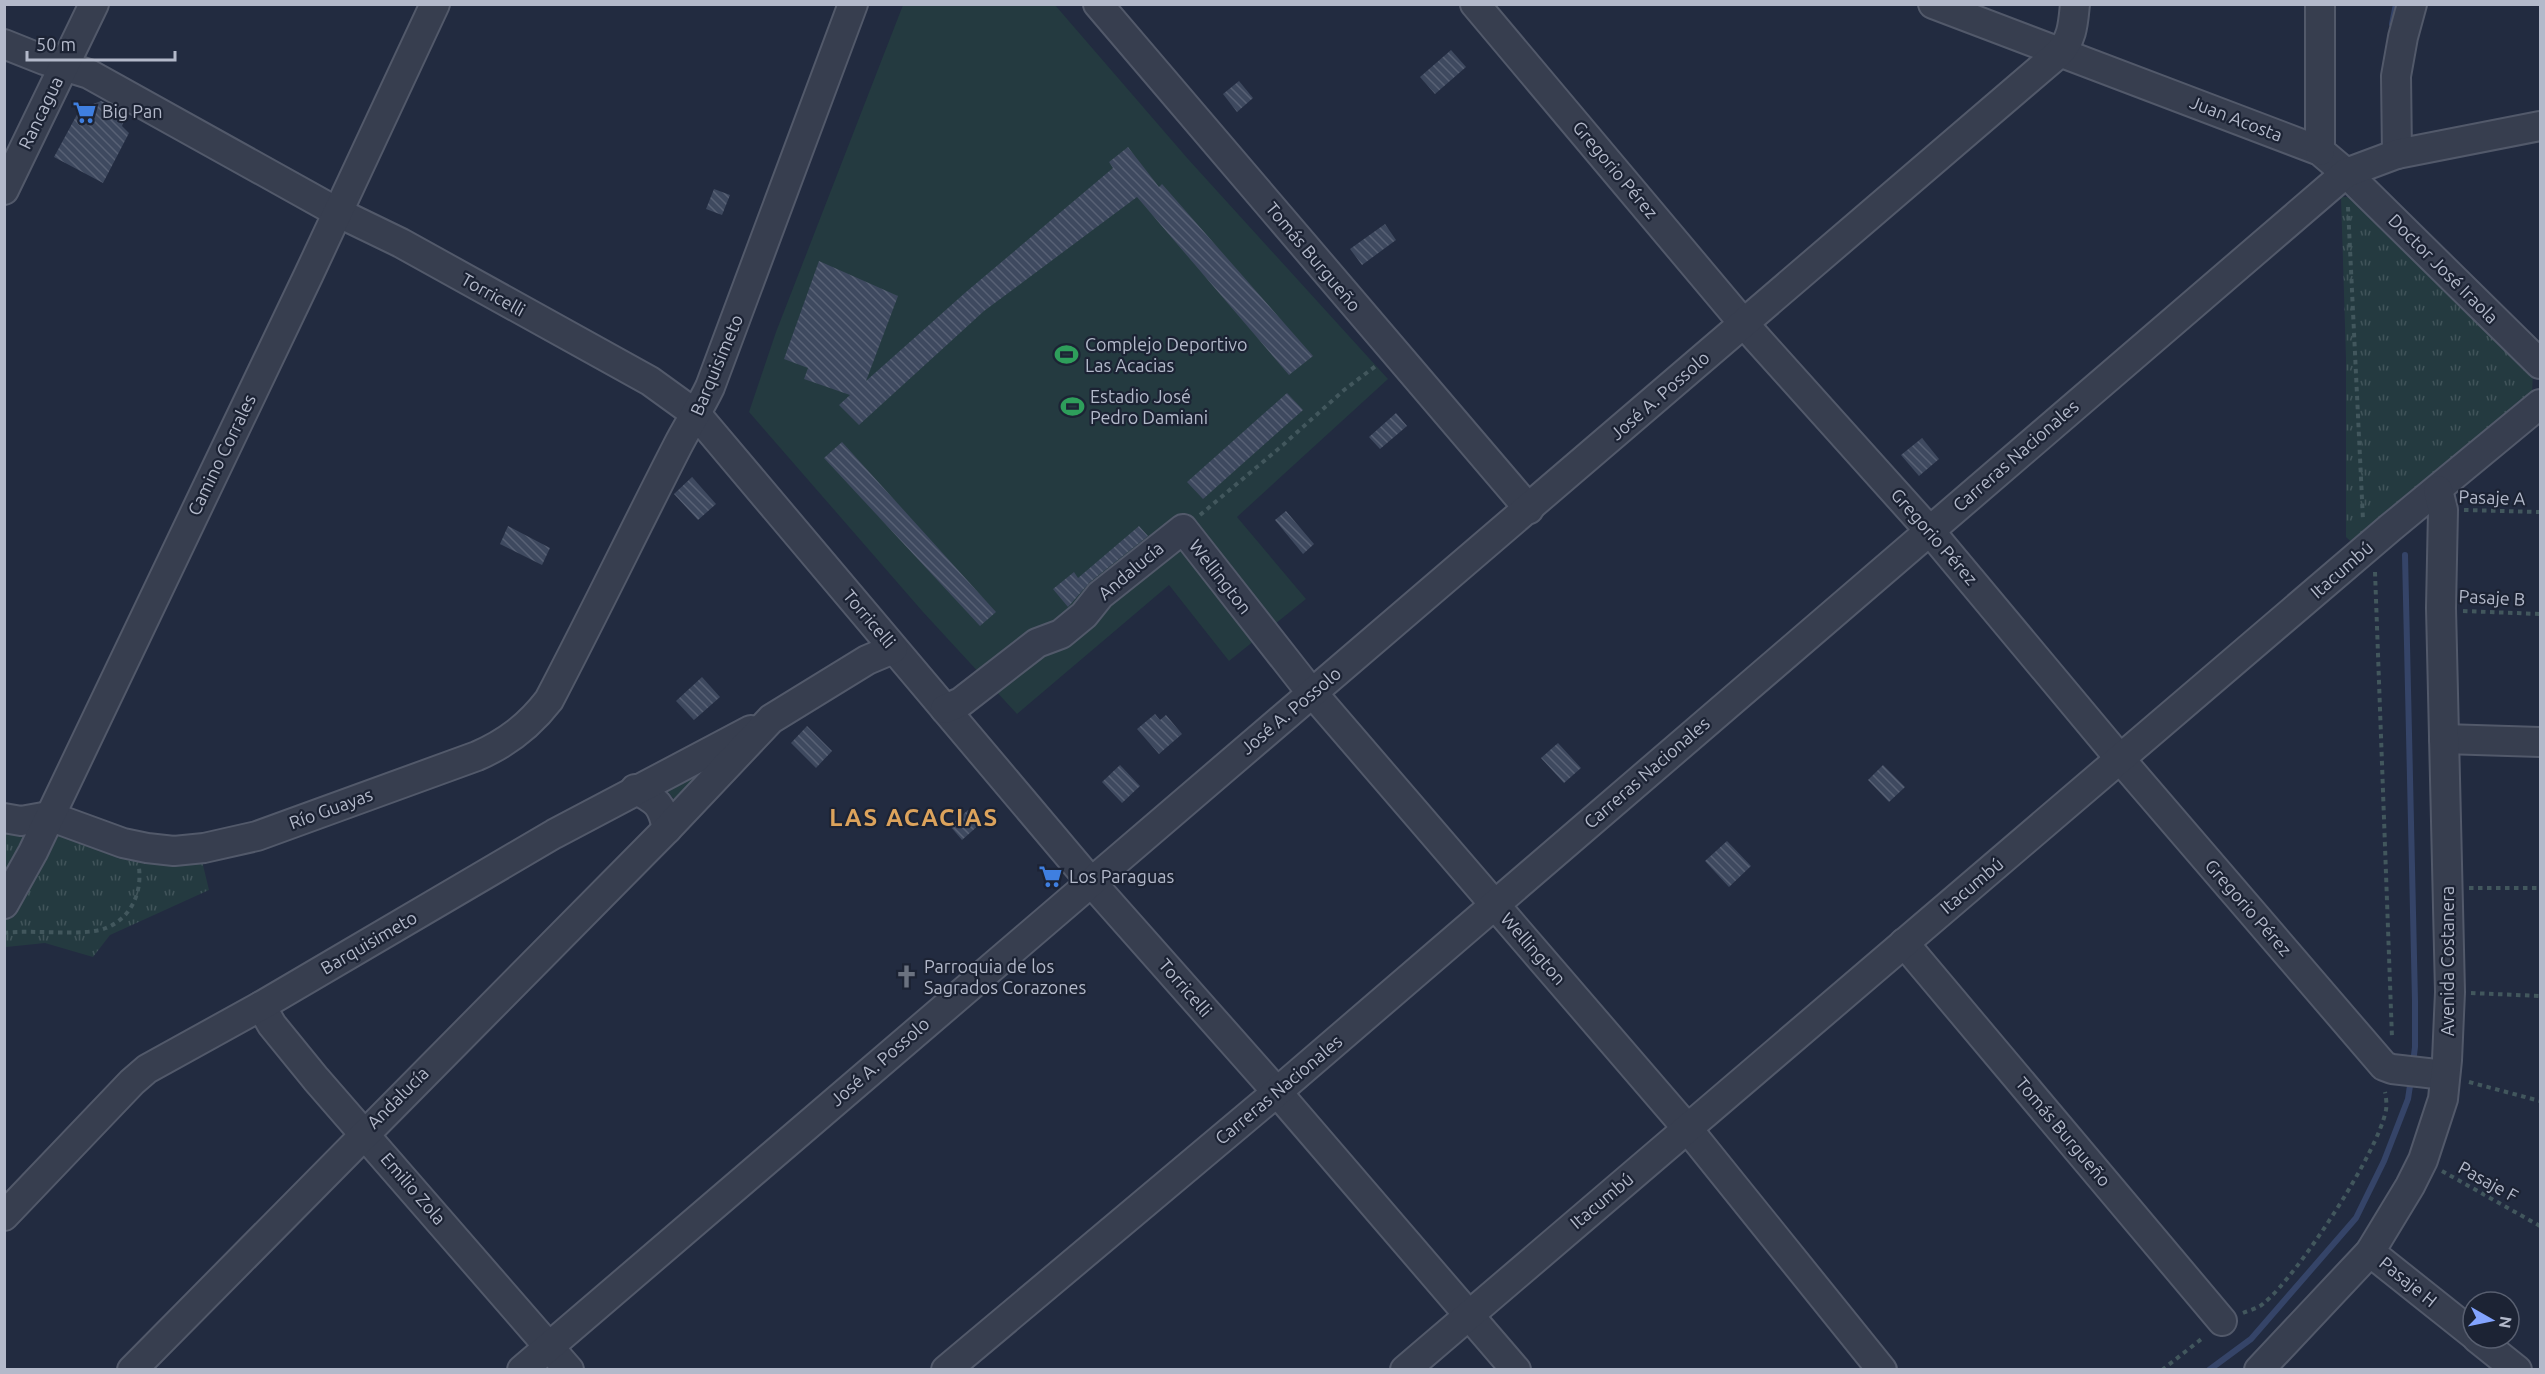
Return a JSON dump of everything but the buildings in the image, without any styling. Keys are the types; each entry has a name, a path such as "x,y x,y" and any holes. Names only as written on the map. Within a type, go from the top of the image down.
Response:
{"street":[{"name":"Rancagua","path":"4,190 94,4"},
{"name":"Camino Corrales","path":"4,904 49,816 309,274 435,4"},
{"name":"Barquisimeto","path":"518,734 536,717 549,700 643,518 678,444 697,415 717,372 853,4"},
{"name":"Tomás Burgueño","path":"1098,4 1529,508"},
{"name":"Gregorio Pérez","path":"1475,4 1744,324 1929,530 2121,760 2384,1066 2392,1069 2445,1075"},
{"name":"Juan Acosta","path":"1933,4 2320,151 2346,173"},
{"path":"2059,53 2073,30 2075,4"},
{"path":"2320,4 2320,151"},
{"path":"2397,154 2396,76 2412,4"},
{"name":"Torricelli","path":"4,44 89,74 337,212 401,243 650,381 697,415 1091,882 1277,1092 1516,1370"},
{"name":"José A. Possolo","path":"522,1370 2059,53"},
{"path":"2346,173 2397,154 2541,126"},
{"name":"Doctor José Iraola","path":"2346,173 2541,364"},
{"name":"Carreras Nacionales","path":"946,1370 1277,1092 2346,173"},
{"name":"Itacumbú","path":"1405,1370 2374,542 2440,500 2541,404"},
{"name":"Avenida Costanera","path":"2259,1370 2370,1252 2423,1160 2443,1099 2450,992 2440,500"},
{"name":"Wellington","path":"1183,529 1312,693 1687,1128 1882,1370"},
{"name":"Andalucía","path":"945,709 961,702 1037,643 1061,634 1084,615 1100,595 1183,529"},
{"name":"Andalucía","path":"132,1370 667,829 771,719 867,660 893,649"},
{"name":"Barquisimeto","path":"4,1216 147,1069 261,1006 554,834 635,789 771,719"},
{"name":"Río Guayas","path":"4,818 21,821 49,816 135,846 174,851 204,848 257,836 477,756 500,746 518,734"},
{"path":"2444,739 2541,742"},
{"path":"635,789 661,806 667,829"},
{"name":"Tomás Burgueño","path":"1904,943 2222,1321"},
{"name":"Emilio Zola","path":"261,1006 272,1025 570,1370"},
{"name":"Pasaje H","path":"2370,1252 2461,1324"},
{"path":"2492,1350 2517,1370"}],"path":[{"path":"2346,173 2364,529 2374,542"},
{"path":"1183,529 1283,446 1344,390 1394,352"},
{"name":"Pasaje A","path":"2440,500 2541,512"},
{"name":"Pasaje B","path":"2441,608 2480,613 2541,614"},
{"path":"4,933 81,932 105,929 122,918 133,905 139,891 140,875 135,846"},
{"path":"2448,888 2541,888"},
{"path":"2450,992 2541,996"},
{"path":"2445,1075 2541,1101"},
{"name":"Pasaje F","path":"2423,1160 2541,1226"}],"green space":[{"name":"Complejo Deportivo Las Acacias","path":"903,5 1055,5 1188,159 1388,379 1237,517 1306,599 1229,661 1169,585 1017,714 923,612 749,412 776,332"},
{"path":"2341,197 2348,197 2357,203 2533,372 2532,393 2356,546 2346,537 2346,358"},
{"path":"714,763 676,802 662,783"},
{"path":"5,827 22,834 23,839 20,850 5,876"},
{"path":"59,834 202,861 209,890 110,935 93,957 45,943 6,947 4,918 54,835"}],"waterway":[{"path":"2392,24 2396,4"},
{"path":"2405,555 2415,1001 2413,1063"},
{"path":"2209,1370 2251,1339 2356,1218 2384,1161 2408,1099 2411,1079"}],"place":[{"name":"Big Pan","path":"84,112"},
{"name":"Complejo Deportivo Las Acacias","path":"1067,355"},
{"name":"Estadio José Pedro Damiani","path":"1072,407"},
{"name":"Los Paraguas","path":"1051,877"},
{"name":"Parroquia de los Sagrados Corazones","path":"906,977"}],"district":[{"name":"LAS ACACIAS","path":"914,818"}]}
